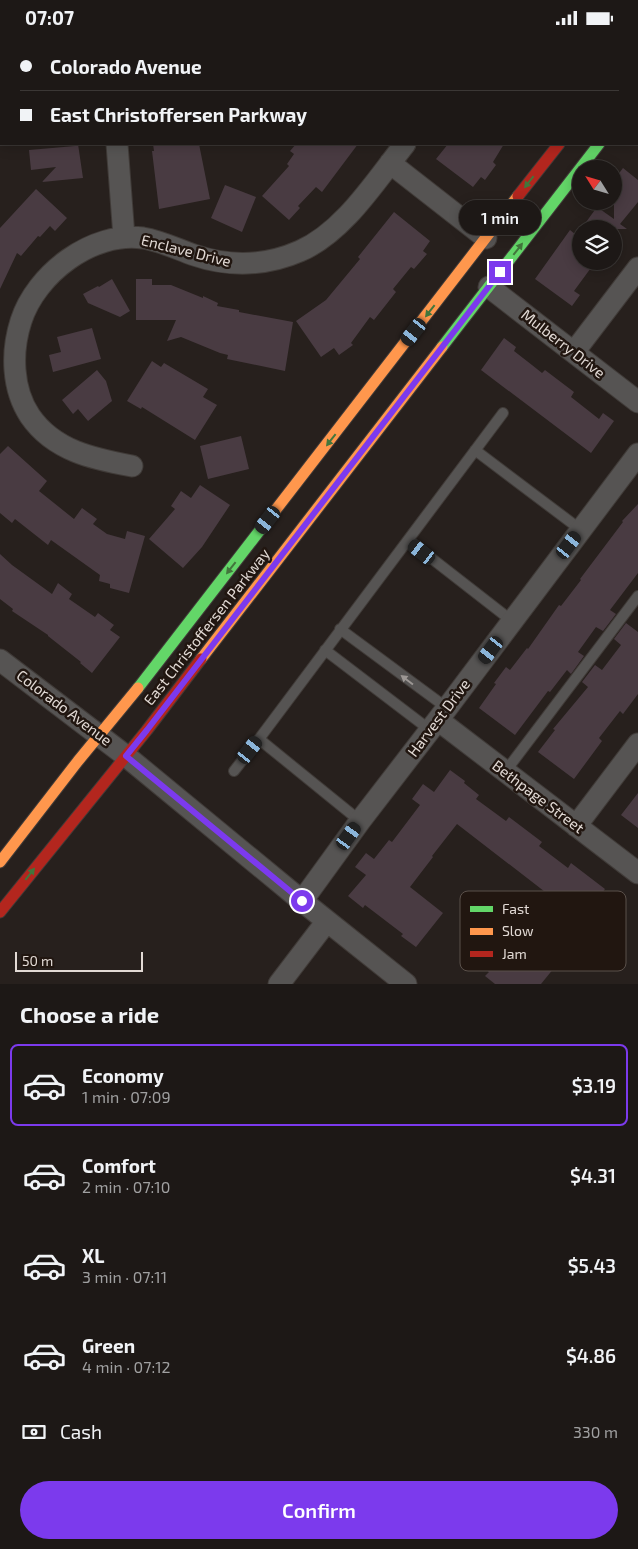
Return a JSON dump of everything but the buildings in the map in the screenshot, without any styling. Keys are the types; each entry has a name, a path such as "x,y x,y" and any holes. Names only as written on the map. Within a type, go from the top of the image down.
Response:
{"street":[{"path":"117,145 124,237"},
{"name":"Enclave Drive","path":"132,466 105,461 62,446 42,431 23,404 17,382 16,343 21,321 30,300 45,280 54,270 78,254 102,243 124,237 154,241 225,263 258,263 280,259 303,250 329,233 353,209 404,145"},
{"name":"East Christoffersen Parkway","path":"0,862 489,243 558,145"},
{"name":"East Christoffersen Parkway","path":"0,912 147,730 598,145"},
{"path":"390,163 489,243"},
{"path":"574,352 637,271"},
{"name":"Mulberry Drive","path":"489,287 638,402"},
{"path":"438,334 440,349"},
{"name":"Harvest Drive","path":"302,901 360,821 638,454"},
{"name":"Harvest Drive","path":"613,487 638,476"},
{"name":"Colorado Avenue","path":"0,660 100,735 406,984"},
{"name":"Bethpage Street","path":"438,720 638,873"},
{"path":"576,826 638,744"},
{"path":"279,984 327,921"}],"lane":[{"path":"234,771 503,413"},
{"path":"476,450 581,530"},
{"path":"408,540 512,621"},
{"path":"505,772 638,596"},
{"path":"340,629 438,720"},
{"path":"325,650 438,720"},
{"path":"259,739 360,821"}],"traffic: fast":[{"path":"442,347 598,145"},
{"path":"138,688 264,525"}],"traffic: slow":[{"path":"264,525 518,196"},
{"path":"201,659 442,347"},
{"path":"0,862 78,761 138,688"}],"traffic: jam":[{"path":"518,196 558,145"},
{"path":"0,912 147,730 201,659"}],"route":[{"path":"302,901 126,756 500,272"}]}
